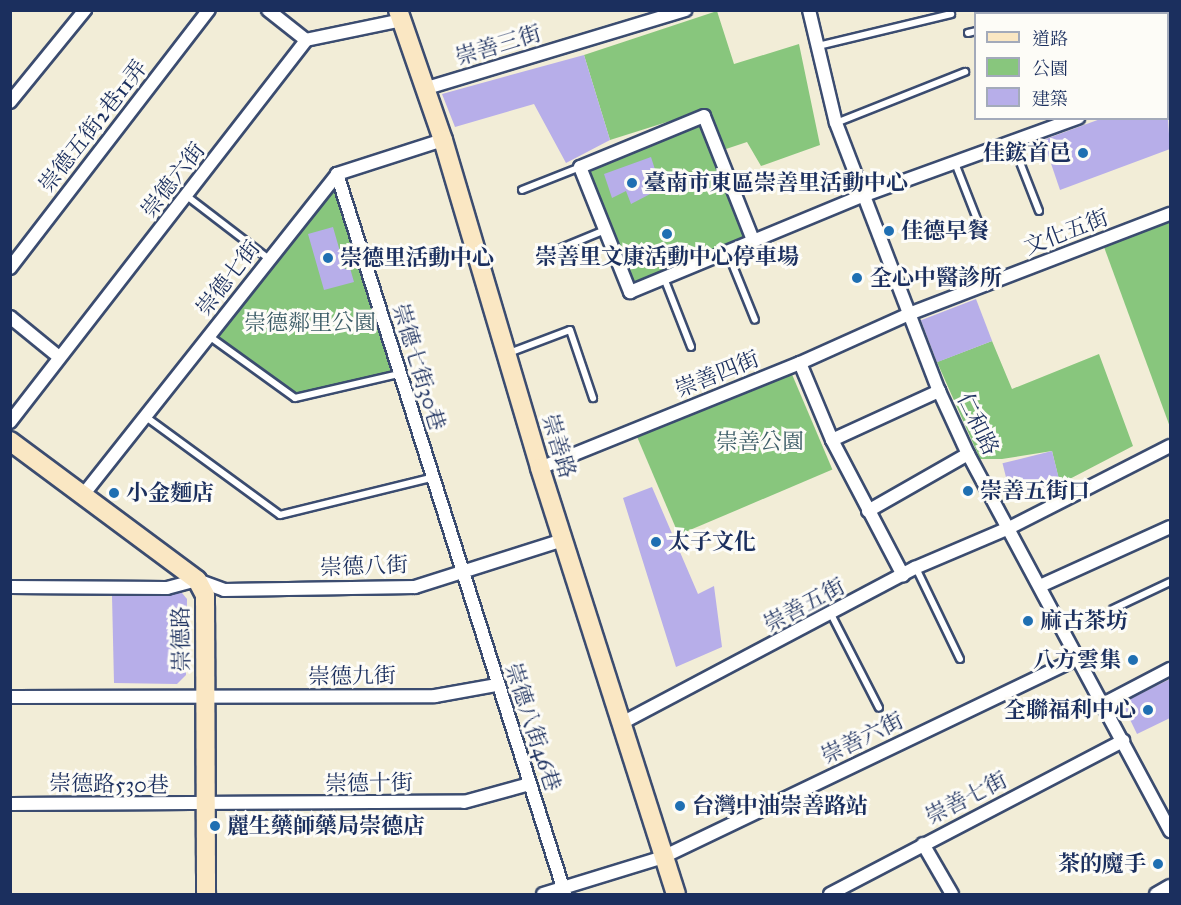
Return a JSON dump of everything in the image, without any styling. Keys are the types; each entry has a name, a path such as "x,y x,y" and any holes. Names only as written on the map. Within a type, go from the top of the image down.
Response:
{"street":[{"path":"10,102 85,10"},
{"name":"崇德五街2巷11弄","path":"10,268 209,10"},
{"path":"268,10 306,40 401,15"},
{"name":"崇善三街","path":"427,88 686,10"},
{"name":"仁和路","path":"809,10 836,123 862,196 939,391 968,454 1123,741 1167,815 1170,831"},
{"name":"崇善路","path":"401,15 427,88 540,468 676,894"},
{"name":"崇德六街","path":"10,422 59,357 188,197 306,40"},
{"path":"753,240 704,116 580,167 630,292 862,196 1072,120"},
{"path":"337,174 443,140"},
{"name":"崇德七街","path":"83,495 337,174"},
{"name":"崇德七街30巷","path":"337,174 461,573"},
{"name":"文化五街","path":"909,314 1170,214"},
{"name":"崇善四街","path":"540,468 800,363 909,314"},
{"path":"10,317 59,357"},
{"path":"800,363 832,440 903,575"},
{"path":"832,440 939,391"},
{"name":"崇德路","path":"10,441 197,580 207,607 206,894"},
{"name":"崇善五街","path":"620,724 832,616 915,568 1009,528 1170,447"},
{"path":"868,511 968,454"},
{"path":"1040,586 1170,527"},
{"name":"崇德八街","path":"197,580 224,590 416,587 563,540"},
{"name":"崇德八街46巷","path":"461,573 564,891"},
{"path":"10,587 167,588 197,580"},
{"name":"崇善六街","path":"543,894 564,891 663,857 1078,658"},
{"path":"1103,704 1170,669"},
{"name":"崇德九街","path":"10,697 206,699 435,696 497,684"},
{"name":"崇善七街","path":"830,894 853,890 923,844 1123,741"},
{"name":"崇德十街","path":"206,806 464,802 530,784"},
{"name":"崇德路530巷","path":"10,804 206,806"},
{"path":"923,844 952,894"},
{"path":"1156,894 1170,886"}],"lane":[{"path":"818,46 951,14"},
{"path":"968,33 974,31"},
{"path":"836,123 965,72"},
{"path":"1012,142 1039,211"},
{"path":"955,163 982,232"},
{"path":"522,190 580,167"},
{"path":"188,197 269,259"},
{"path":"549,253 605,230"},
{"path":"727,251 754,320"},
{"path":"664,278 691,347"},
{"path":"507,354 570,330 593,398"},
{"path":"209,336 295,398 399,374"},
{"path":"146,417 280,515 431,478"},
{"path":"915,568 960,659"},
{"path":"1113,609 1170,582"},
{"path":"832,616 879,708"}],"green space":[{"path":"717,11 734,64 799,44 820,145 761,166 747,142 726,149 705,110 610,140 584,55"},
{"path":"700,125 746,238 632,284 586,171"},
{"name":"崇德鄰里公園","path":"335,179 398,373 295,397 211,336"},
{"path":"1170,221 1170,427 1104,247"},
{"path":"992,341 1012,389 1099,354 1133,446 1060,484 1052,451 1002,459 980,459 937,362"},
{"name":"崇善公園","path":"791,372 832,470 679,535 637,437"}],"building":[{"path":"584,55 610,140 566,163 534,104 455,127 442,94"},
{"name":"佳鋐首邑","path":"1098,120 1168,120 1170,149 1060,190 1043,140"},
{"name":"臺南市東區崇善里活動中心","path":"651,157 658,179 654,192 631,204 626,191 612,198 604,174"},
{"name":"崇德里活動中心","path":"333,227 345,269 350,268 354,282 324,290 308,234"},
{"path":"976,299 992,341 937,362 921,320"},
{"path":"1052,451 1060,484 1011,496 1003,463"},
{"name":"太子文化","path":"652,487 698,594 714,586 722,647 676,667 623,498"},
{"path":"182,593 187,599 186,675 177,684 114,683 112,596"},
{"name":"全聯福利中心","path":"1170,679 1170,718 1137,734 1122,703"}],"place":[{"name":"佳鋐首邑","path":"1083,153"},
{"name":"臺南市東區崇善里活動中心","path":"632,183"},
{"name":"佳德早餐","path":"889,231"},
{"name":"崇善里文康活動中心停車場","path":"667,234"},
{"name":"崇德里活動中心","path":"328,258"},
{"name":"全心中醫診所","path":"857,278"},
{"name":"崇善五街口","path":"968,491"},
{"name":"小金麵店","path":"114,493"},
{"name":"太子文化","path":"656,542"},
{"name":"麻古茶坊","path":"1028,621"},
{"name":"八方雲集","path":"1133,660"},
{"name":"全聯福利中心","path":"1148,710"},
{"name":"台灣中油崇善路站","path":"680,806"},
{"name":"麗生藥師藥局崇德店","path":"215,826"},
{"name":"茶的魔手","path":"1158,864"}]}
